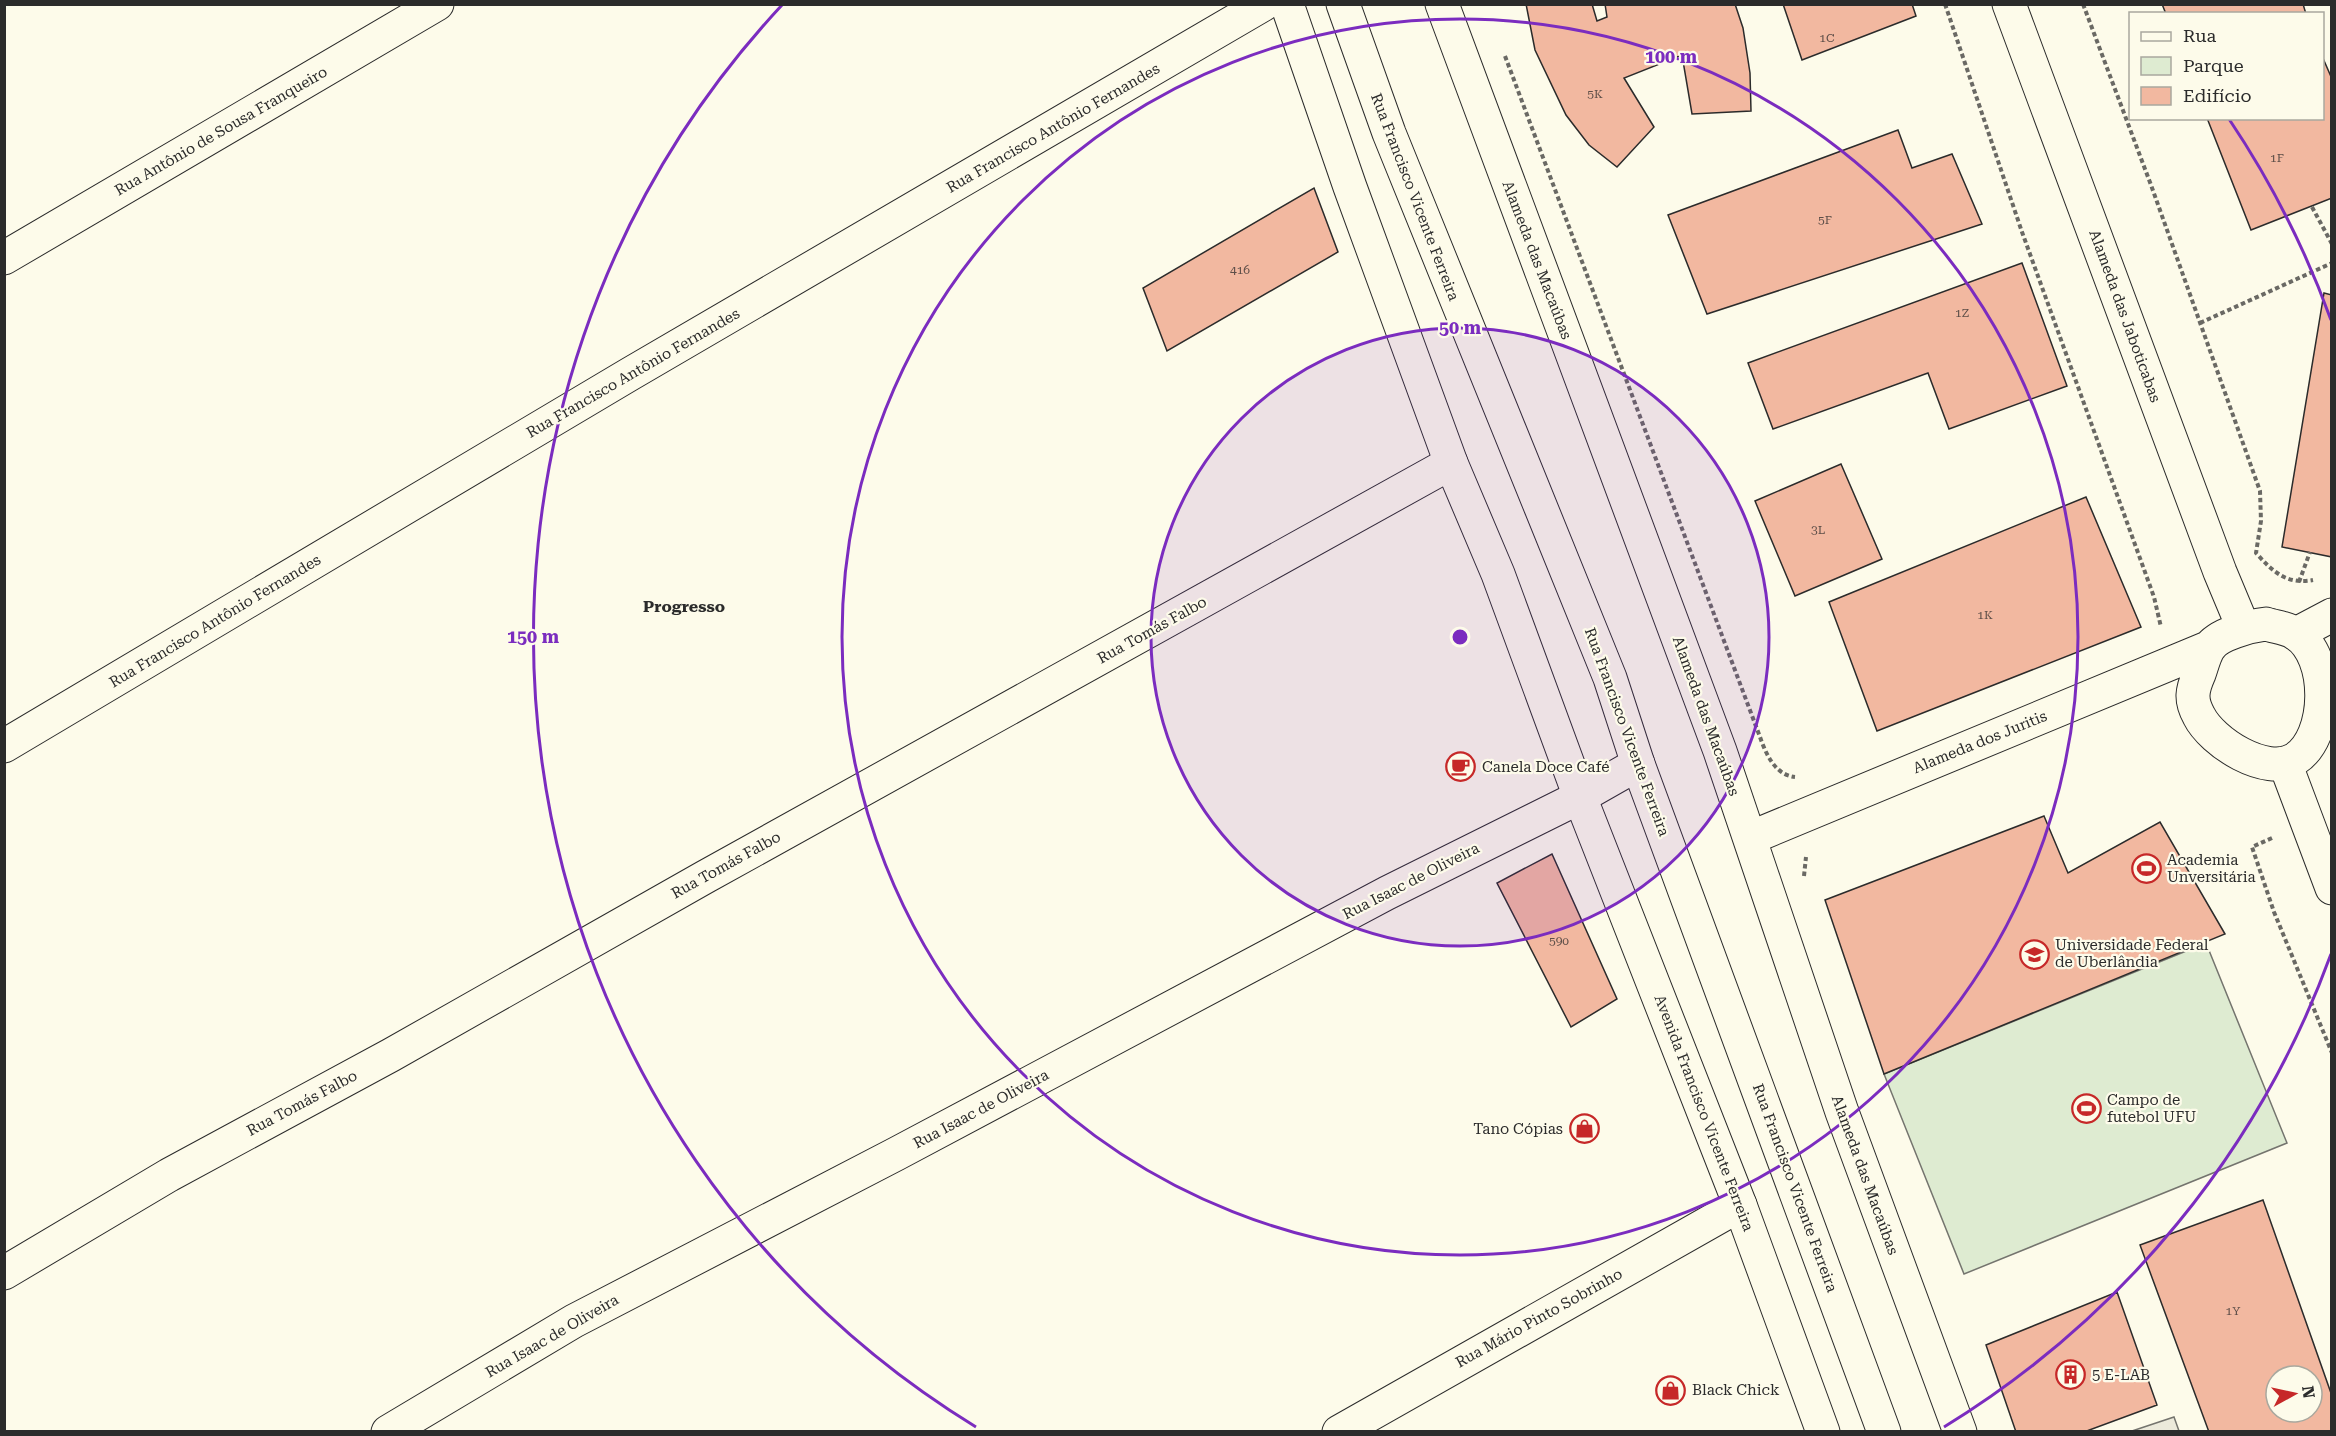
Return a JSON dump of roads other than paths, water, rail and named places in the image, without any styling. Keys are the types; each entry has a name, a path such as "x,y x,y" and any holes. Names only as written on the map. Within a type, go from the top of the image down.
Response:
{"street":[{"name":"Rua Francisco Antônio Fernandes","path":"4,746 630,374 1264,4"},
{"path":"1287,4 1350,187 1451,463 1498,574 1580,797"},
{"name":"Rua Francisco Vicente Ferreira","path":"1343,4 1389,133 1610,678 1638,764 1884,1431"},
{"name":"Alameda das Macaúbas","path":"1442,4 1750,838 1773,914 1838,1101 1960,1431"},
{"name":"Alameda das Jaboticabas","path":"2009,4 2220,572 2243,627"},
{"name":"Rua Antônio de Sousa Franqueiro","path":"4,258 420,9"},
{"name":"Rua Tomás Falbo","path":"4,1273 169,1175 391,1055 705,877 1451,463"},
{"path":"2296,634 2331,615"},
{"path":"2266,624 2296,634 2313,653 2321,677 2322,702 2310,743 2296,759 2285,763 2247,757 2224,744 2204,726 2191,692 2210,646 2243,627 2266,624"},
{"name":"Alameda dos Juritis","path":"1750,838 2210,646"},
{"path":"2285,763 2331,888"},
{"name":"Rua Isaac de Oliveira","path":"388,1431 574,1321 896,1155 1387,893 1580,797 1638,764"},
{"name":"Avenida Francisco Vicente Ferreira","path":"1580,797 1740,1205 1823,1431"},
{"name":"Rua Mário Pinto Sobrinho","path":"1339,1431 1740,1205"}],"place":[{"name":"Canela Doce Café","path":"1461,767"},
{"name":"Academia Unversitária","path":"2146,869"},
{"name":"Universidade Federal de Uberlândia","path":"2034,954"},
{"name":"Campo de futebol UFU","path":"2086,1109"},
{"name":"Tano Cópias","path":"1584,1129"},
{"name":"5 E-LAB","path":"2071,1375"},
{"name":"Black Chick","path":"1671,1390"}],"district":[{"name":"Progresso","path":"684,606"}]}
